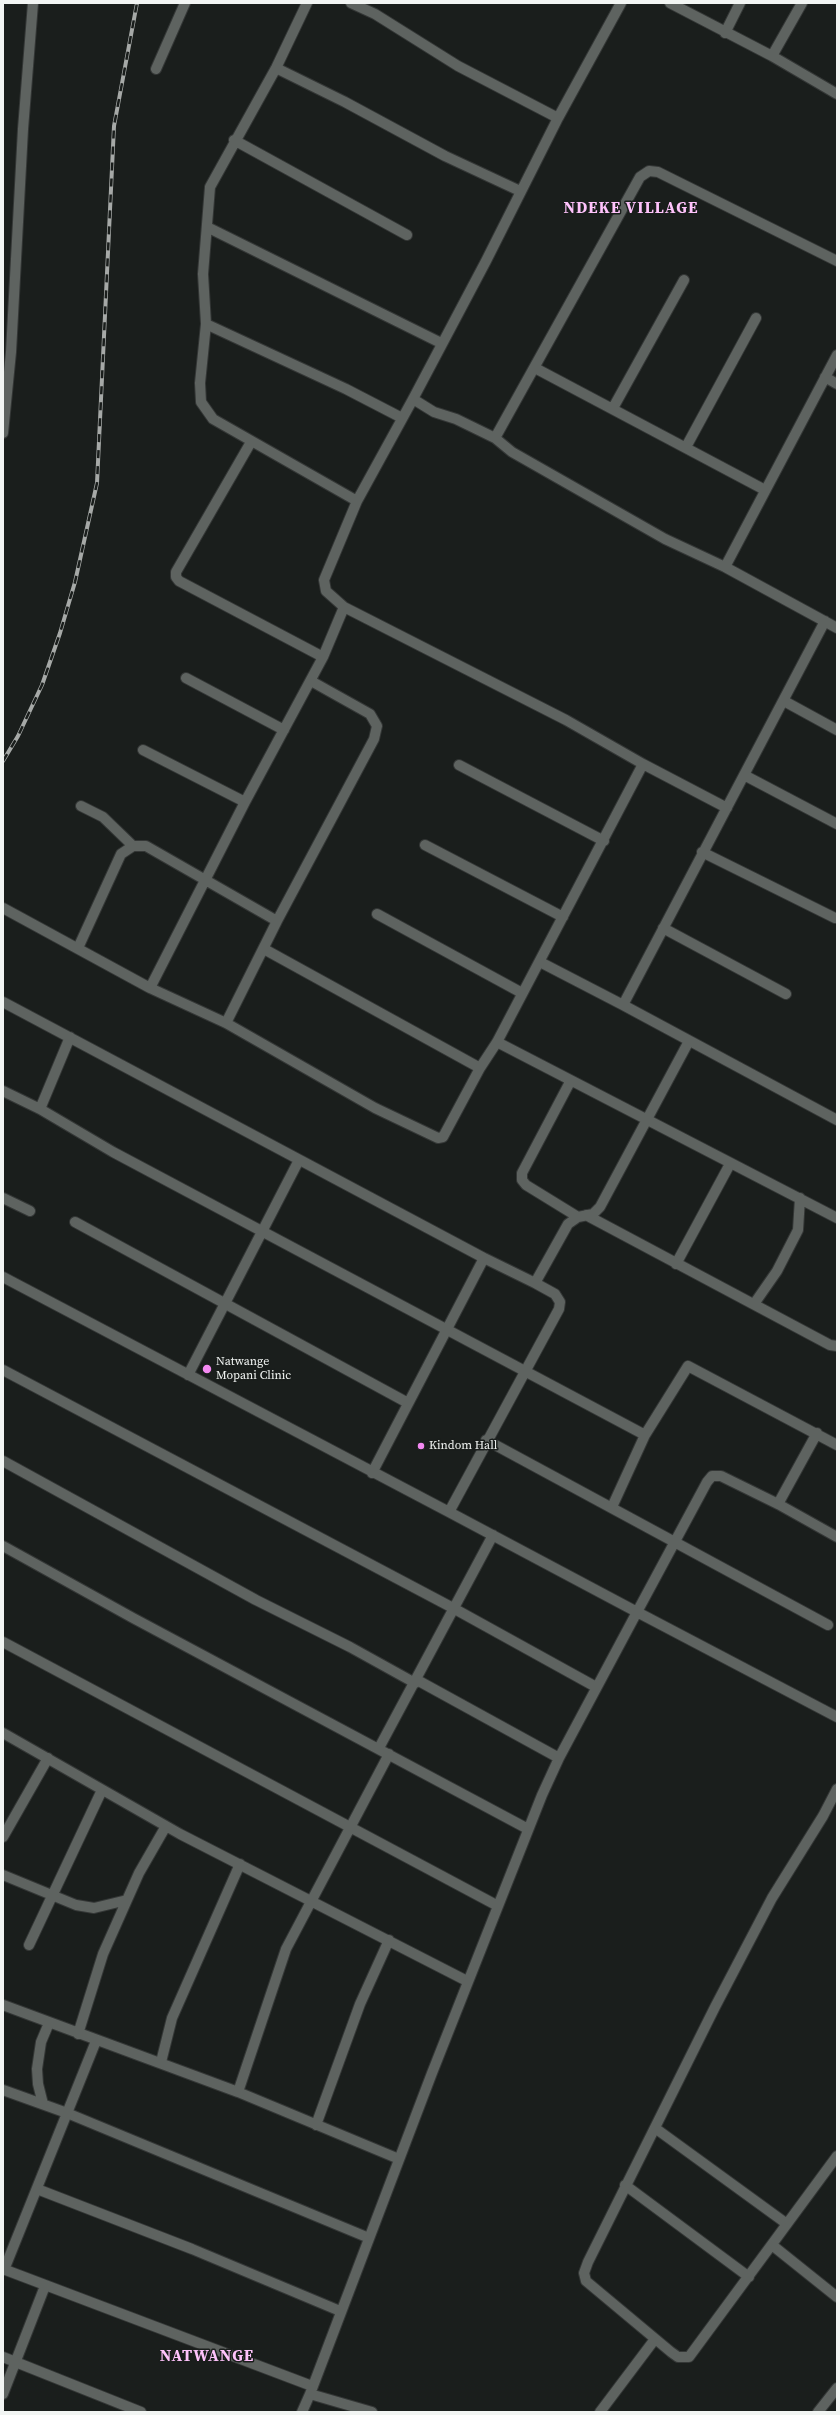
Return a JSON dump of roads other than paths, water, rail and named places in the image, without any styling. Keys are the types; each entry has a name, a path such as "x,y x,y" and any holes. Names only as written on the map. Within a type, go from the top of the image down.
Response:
{"street":[{"path":"3,432 11,352 23,129 33,3"},
{"path":"156,69 185,3"},
{"path":"307,3 276,68 234,140 210,187 203,274 206,324 200,383 201,402 213,419 357,501"},
{"path":"351,3 375,14 458,66 558,118"},
{"path":"621,3 558,118 486,261 357,501 324,580 326,591 344,607 566,720 643,764 727,808"},
{"path":"670,3 724,33 772,56 837,94"},
{"path":"724,33 740,3"},
{"path":"772,56 802,3"},
{"path":"276,68 345,102 445,156 520,191"},
{"path":"234,140 407,235"},
{"path":"495,438 640,176 649,171 658,172 837,261"},
{"path":"207,227 441,343"},
{"path":"613,408 684,280"},
{"path":"686,447 756,318"},
{"path":"206,324 346,389 402,418"},
{"path":"725,567 837,355"},
{"path":"535,368 613,408 765,490"},
{"path":"825,378 837,384"},
{"path":"413,399 434,412 456,419 495,438 512,452 665,539 725,567 837,628"},
{"path":"251,442 176,572 176,577 179,581 323,657"},
{"path":"150,988 206,881 245,802 311,681 344,607"},
{"path":"623,1005 702,852 784,701 825,621"},
{"path":"186,678 284,730"},
{"path":"226,1023 277,921 374,739 377,726 370,714 311,681"},
{"path":"784,701 837,730"},
{"path":"143,750 245,802"},
{"path":"3,908 150,988 226,1023 368,1104 438,1138 443,1137 448,1131 480,1068 497,1042 540,962 643,764"},
{"path":"459,765 604,840"},
{"path":"744,776 837,824"},
{"path":"81,806 103,817 133,846"},
{"path":"425,845 563,917"},
{"path":"78,948 121,854 133,846 146,846 277,921"},
{"path":"702,852 835,918"},
{"path":"377,914 522,994"},
{"path":"663,928 786,994"},
{"path":"264,949 480,1068"},
{"path":"540,962 837,1120"},
{"path":"3,1002 484,1258 555,1294 560,1302 559,1309 486,1440 449,1512"},
{"path":"40,1109 70,1037"},
{"path":"535,1283 568,1224 582,1216 593,1214 600,1208 689,1041"},
{"path":"497,1042 570,1082 600,1094 730,1164 837,1218"},
{"path":"570,1082 522,1173 522,1180 526,1185 582,1216 754,1304 830,1345 837,1346"},
{"path":"3,1091 40,1109 113,1152 264,1233 524,1372 646,1435"},
{"path":"188,1375 264,1233 300,1160"},
{"path":"676,1264 730,1164"},
{"path":"3,1198 30,1211"},
{"path":"754,1304 777,1271 798,1230 800,1198"},
{"path":"75,1222 408,1403"},
{"path":"372,1473 484,1258"},
{"path":"3,1277 837,1717"},
{"path":"612,1507 646,1435 688,1366 817,1433 837,1445"},
{"path":"3,1370 452,1608 596,1687"},
{"path":"778,1504 817,1433"},
{"path":"486,1440 612,1507 828,1626"},
{"path":"3,1461 256,1600 350,1647 559,1758"},
{"path":"302,2412 467,1981 528,1829 559,1758 707,1482 712,1476 721,1476 778,1504 837,1538"},
{"path":"379,1748 416,1682 452,1608 492,1535"},
{"path":"3,1546 133,1618 379,1748 528,1829"},
{"path":"3,1642 498,1906"},
{"path":"3,1733 166,1826 467,1981"},
{"path":"238,2092 275,1976 302,1915 313,1901 389,1754"},
{"path":"3,1837 48,1758"},
{"path":"837,1789 823,1816 769,1905 625,2185 588,2262 584,2277 586,2281 678,2357 689,2357 837,2156"},
{"path":"29,1945 102,1790"},
{"path":"78,2034 103,1954 139,1873 166,1826"},
{"path":"161,2062 174,2012 240,1864"},
{"path":"3,1874 76,1905 94,1908 127,1900"},
{"path":"316,2125 360,2004 389,1940"},
{"path":"3,2005 96,2041 161,2062 238,2092 399,2159"},
{"path":"43,2104 38,2084 37,2069 42,2042 49,2023"},
{"path":"96,2041 37,2189 3,2269 311,2390 372,2412"},
{"path":"3,2090 67,2113 369,2238"},
{"path":"655,2128 788,2224"},
{"path":"625,2185 749,2276"},
{"path":"37,2189 192,2249 340,2311"},
{"path":"772,2245 837,2298"},
{"path":"3,2394 45,2286"},
{"path":"600,2412 655,2339"},
{"path":"3,2357 141,2412"},
{"path":"818,2412 837,2388"}],"railway":[{"path":"3,761 18,736 42,685 60,633 75,582 97,483 114,126 137,3"}],"place":[{"name":"Natwange Mopani Clinic","path":"207,1369"},
{"name":"Kindom Hall","path":"421,1446"}],"district":[{"name":"NDEKE VILLAGE","path":"631,209"},
{"name":"NATWANGE","path":"207,2357"}]}
